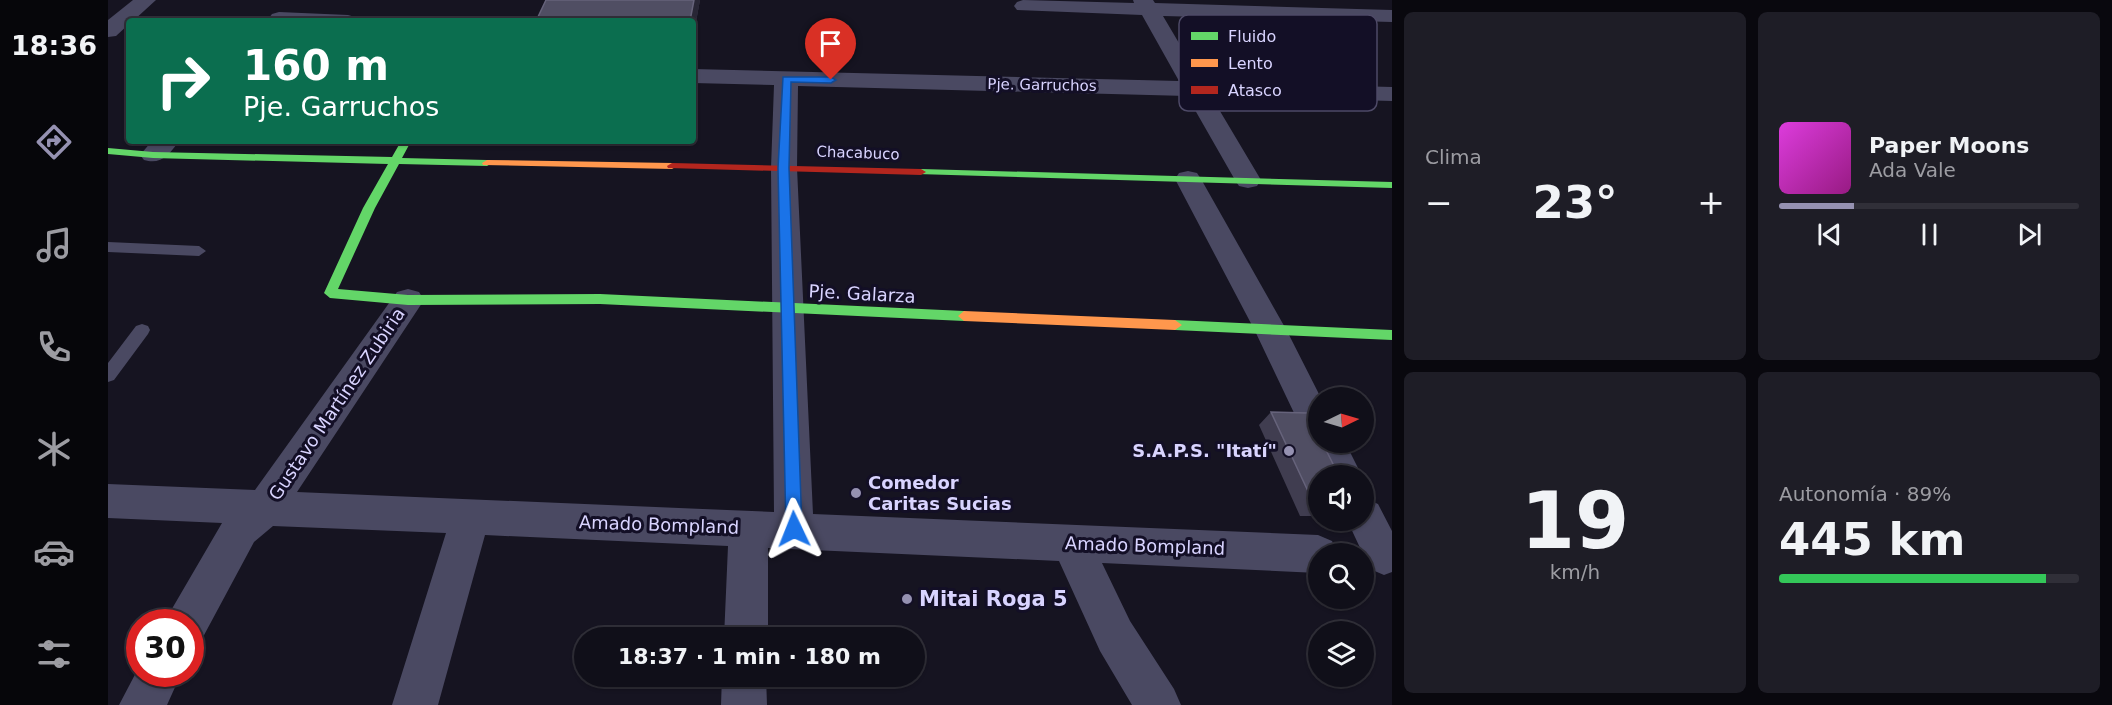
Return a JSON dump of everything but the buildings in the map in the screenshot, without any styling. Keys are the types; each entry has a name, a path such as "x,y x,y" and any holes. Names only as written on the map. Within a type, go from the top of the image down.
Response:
{"street":[{"path":"108,31 146,0"},
{"path":"279,18 296,0"},
{"path":"1146,5 1179,62"},
{"path":"1024,6 1282,7 1392,16"},
{"path":"108,39 126,40"},
{"name":"Pje. Garruchos","path":"696,76 1179,89"},
{"path":"786,79 784,168 786,308 794,529"},
{"name":"Pje. Garruchos","path":"1377,94 1392,94"},
{"path":"1208,111 1248,180"},
{"path":"396,162 405,144"},
{"name":"Chacabuco","path":"108,151 159,148 396,162 784,168 1392,185"},
{"name":"Pje. Galarza","path":"396,162 369,208 330,293 408,300 600,299 1271,331 1392,334"},
{"path":"1188,179 1271,331 1308,406"},
{"name":"Gustavo Martínez Zubiria","path":"195,609 240,529 265,508 408,300"},
{"name":"Amado Bompland","path":"108,501 470,518 794,529 1308,554"},
{"path":"415,705 470,518"},
{"path":"746,627 749,528"},
{"path":"1370,531 1380,556"},
{"path":"1071,543 1115,636 1158,705"},
{"path":"142,705 152,687"},
{"path":"744,687 744,705"}],"lane":[{"path":"108,247 199,251"},
{"path":"108,375 142,330"}],"traffic: fast":[{"path":"404,145 369,208 330,293 408,300 600,299 964,316"},
{"path":"108,151 153,155 487,163"},
{"path":"921,172 1392,185"},
{"path":"1175,325 1392,335"}],"traffic: slow":[{"path":"487,163 672,166"},
{"path":"964,316 1175,325"}],"traffic: jam":[{"path":"672,166 921,172"}],"place":[{"name":"S.A.P.S. \"Itatí\"","path":"1289,451"},
{"name":"Comedor Caritas Sucias","path":"856,493"},
{"name":"Mitai Roga 5","path":"907,599"}],"route":[{"path":"794,529 786,308 784,168 786,79 831,80"}]}
